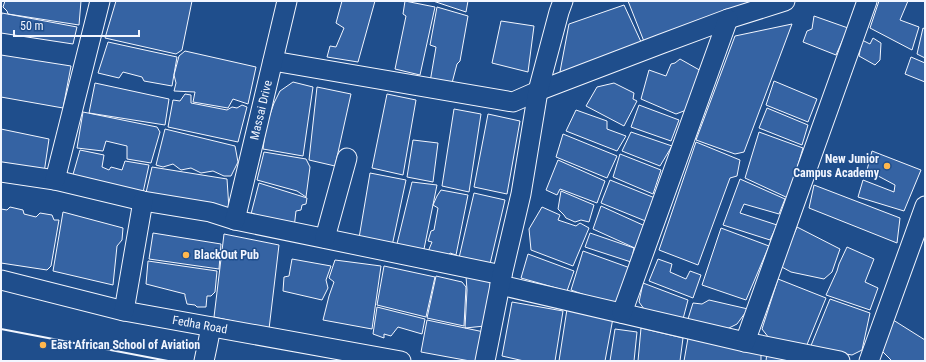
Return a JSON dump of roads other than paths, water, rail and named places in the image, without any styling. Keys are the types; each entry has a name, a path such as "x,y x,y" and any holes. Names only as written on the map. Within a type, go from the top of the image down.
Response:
{"street":[{"path":"55,180 100,1"},
{"name":"Massai Drive","path":"235,220 287,1"},
{"path":"547,1 554,28"},
{"path":"485,361 501,280 521,194 538,90 554,28 563,1"},
{"path":"273,61 513,102 538,90 653,46 728,19 786,1"},
{"path":"745,342 867,1"},
{"path":"622,313 728,19"},
{"path":"326,238 347,158"},
{"path":"1,172 55,180 143,201 210,212 235,220 326,238 501,280 622,313 745,342 840,361"},
{"path":"124,312 143,201"},
{"path":"869,361 925,206"},
{"name":"Fedha Road","path":"1,280 124,312 401,361"},
{"path":"204,361 211,327"}],"place":[{"name":"New Junior Campus Academy","path":"887,166"},
{"name":"BlackOut Pub","path":"186,255"},
{"name":"East African School of Aviation","path":"43,345"}]}
